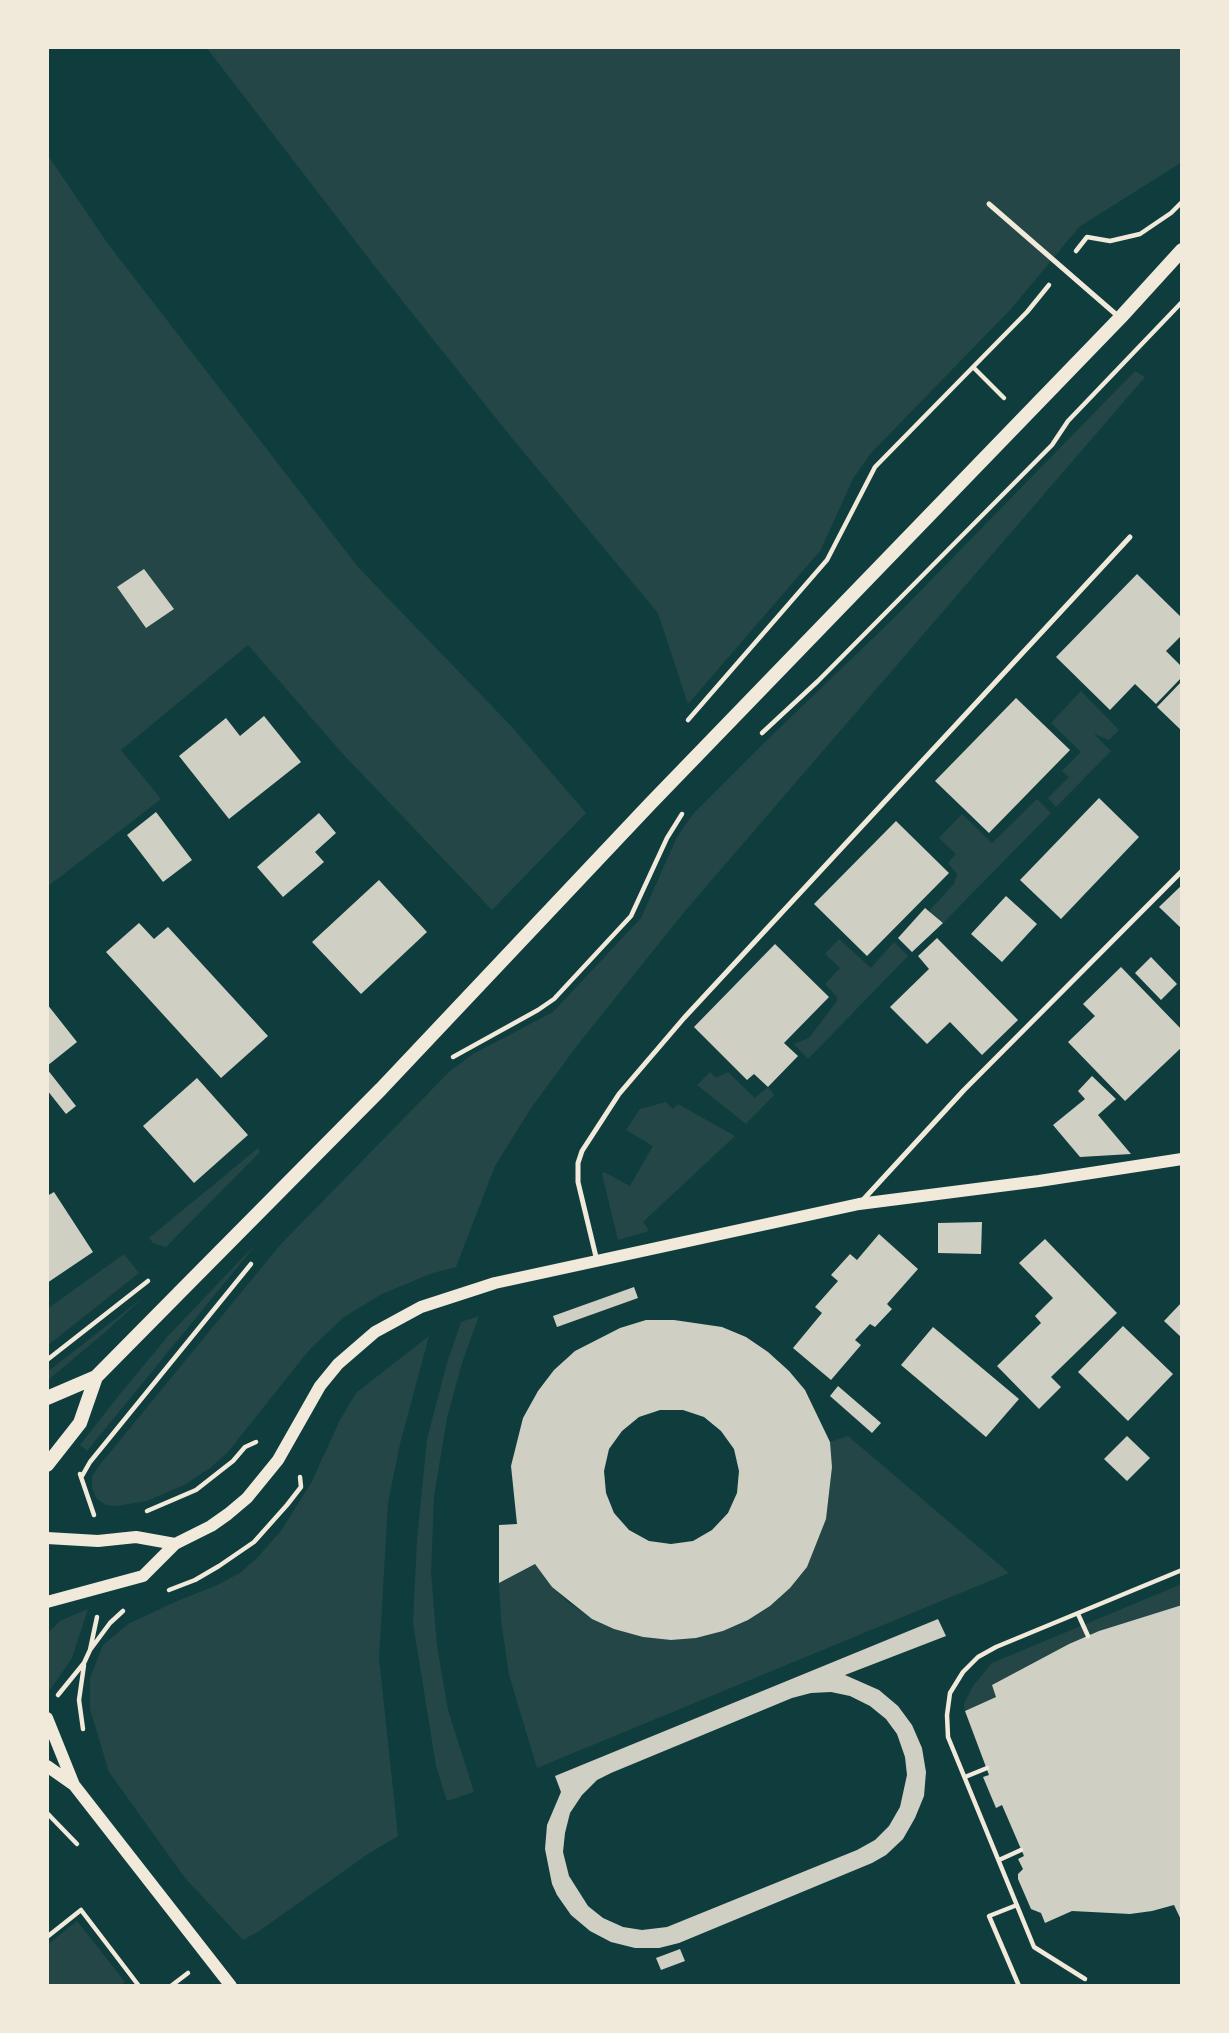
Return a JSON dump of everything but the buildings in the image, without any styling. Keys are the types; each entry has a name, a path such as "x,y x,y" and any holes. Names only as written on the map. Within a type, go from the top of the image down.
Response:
{"main road":[{"path":"47,1398 96,1377 381,1089 650,804 1120,318 1182,250"},
{"path":"47,1465 79,1423 96,1377"}],"street":[{"path":"47,1602 143,1576 175,1544 211,1526 247,1498 278,1460 330,1373 353,1350 390,1323 421,1307 469,1291 859,1204 1182,1159"},
{"path":"47,1538 98,1541 136,1537 175,1544"},
{"path":"47,1718 74,1785 231,1986"},
{"path":"47,1766 74,1785"}],"lane":[{"path":"989,204 1120,318"},
{"path":"597,1261 578,1182 578,1163 582,1151 620,1094 684,1018 1130,537"},
{"path":"859,1204 964,1090 1182,871"}],"path":[{"path":"1081,244 1087,237 1110,242 1140,234 1182,202"},
{"path":"756,738 818,681 1052,445 1068,421 1182,302"},
{"path":"683,725 827,560 875,467 1027,312"},
{"path":"445,1062 554,999 631,916 667,838 688,808"},
{"path":"82,1476 90,1462 260,1254"},
{"path":"47,1360 149,1280"},
{"path":"139,1513 196,1490 233,1461 245,1447 298,1426"},
{"path":"75,1468 82,1476 85,1494 94,1508 105,1514"},
{"path":"94,1508 95,1525"},
{"path":"1085,1979 1034,1947 948,1737 950,1693 963,1672 978,1657 996,1647 1182,1570"},
{"path":"54,1701 84,1663 90,1650 99,1605"},
{"path":"1078,1614 1088,1636"},
{"path":"83,1732 79,1700 84,1663"},
{"path":"965,1777 987,1768"},
{"path":"47,1813 77,1844"},
{"path":"999,1860 1021,1850"},
{"path":"1017,1905 989,1916 1019,1986"},
{"path":"47,1937 81,1910 139,1986"},
{"path":"171,1986 191,1971"}],"shaded area":[{"path":"206,47 1182,47 1182,162 1079,227 1010,310 871,453 854,477 820,551 688,704 658,613 511,437 373,264"},
{"path":"47,154 108,244 358,567 512,727 586,813 492,910 342,753 248,645 121,750 161,799 47,887"},
{"path":"1135,371 1145,377 685,911 579,1043 531,1108 495,1166 456,1267 433,1273 382,1294 344,1317 310,1349 227,1453 184,1485 147,1501 116,1506 106,1505 97,1499 92,1488 92,1477 98,1467 281,1244 449,1072 473,1054 553,1012 641,918 677,837 693,814 893,619"},
{"path":"1081,691 1119,730 1109,740 1094,734 1111,751 1056,807 1048,798 1069,777 1062,771 1081,752 1051,723"},
{"path":"1037,799 1051,813 943,923 929,911 954,884 957,874 948,863 956,854 939,838 962,814 992,843"},
{"path":"839,939 871,968 894,942 908,956 808,1059 794,1044 809,1038 837,1001 837,997 825,984 840,968 825,954"},
{"path":"710,1072 716,1078 728,1072 755,1098 768,1087 774,1095 746,1124 697,1085"},
{"path":"666,1102 673,1109 678,1104 735,1136 643,1222 649,1231 618,1240 602,1174 604,1172 630,1186 653,1146 626,1130 640,1109"},
{"path":"258,1148 260,1152 166,1247 153,1243 149,1238"},
{"path":"252,1248 87,1451 80,1445 120,1394 168,1336"},
{"path":"124,1254 139,1273 47,1346 47,1309"},
{"path":"145,1296 103,1334 47,1381 47,1372"},
{"path":"479,1316 462,1363 447,1418 434,1496 431,1572 437,1646 448,1710 474,1792 447,1801 436,1766 413,1623 417,1540 427,1439 447,1363 461,1322"},
{"path":"429,1336 400,1444 388,1503 379,1658 398,1836 243,1940 185,1878 109,1772 90,1709 90,1678 103,1645 128,1624 215,1586 240,1573 257,1558 281,1531 311,1483 340,1420 356,1393"},
{"path":"848,1436 1009,1573 537,1768 509,1675 499,1583 535,1564 552,1587 569,1603 592,1619 614,1629 643,1637 671,1640 696,1638 723,1631 770,1606 790,1588 807,1566 826,1519 832,1467 830,1442"},
{"path":"1182,1584 1182,1605 1099,1631 1069,1644 992,1685 996,1697 965,1711 964,1704 973,1686 992,1663"},
{"path":"88,1609 72,1658 50,1690 47,1685 47,1634 60,1621"},
{"path":"77,1921 125,1982 119,1986 47,1986 47,1945"}]}
